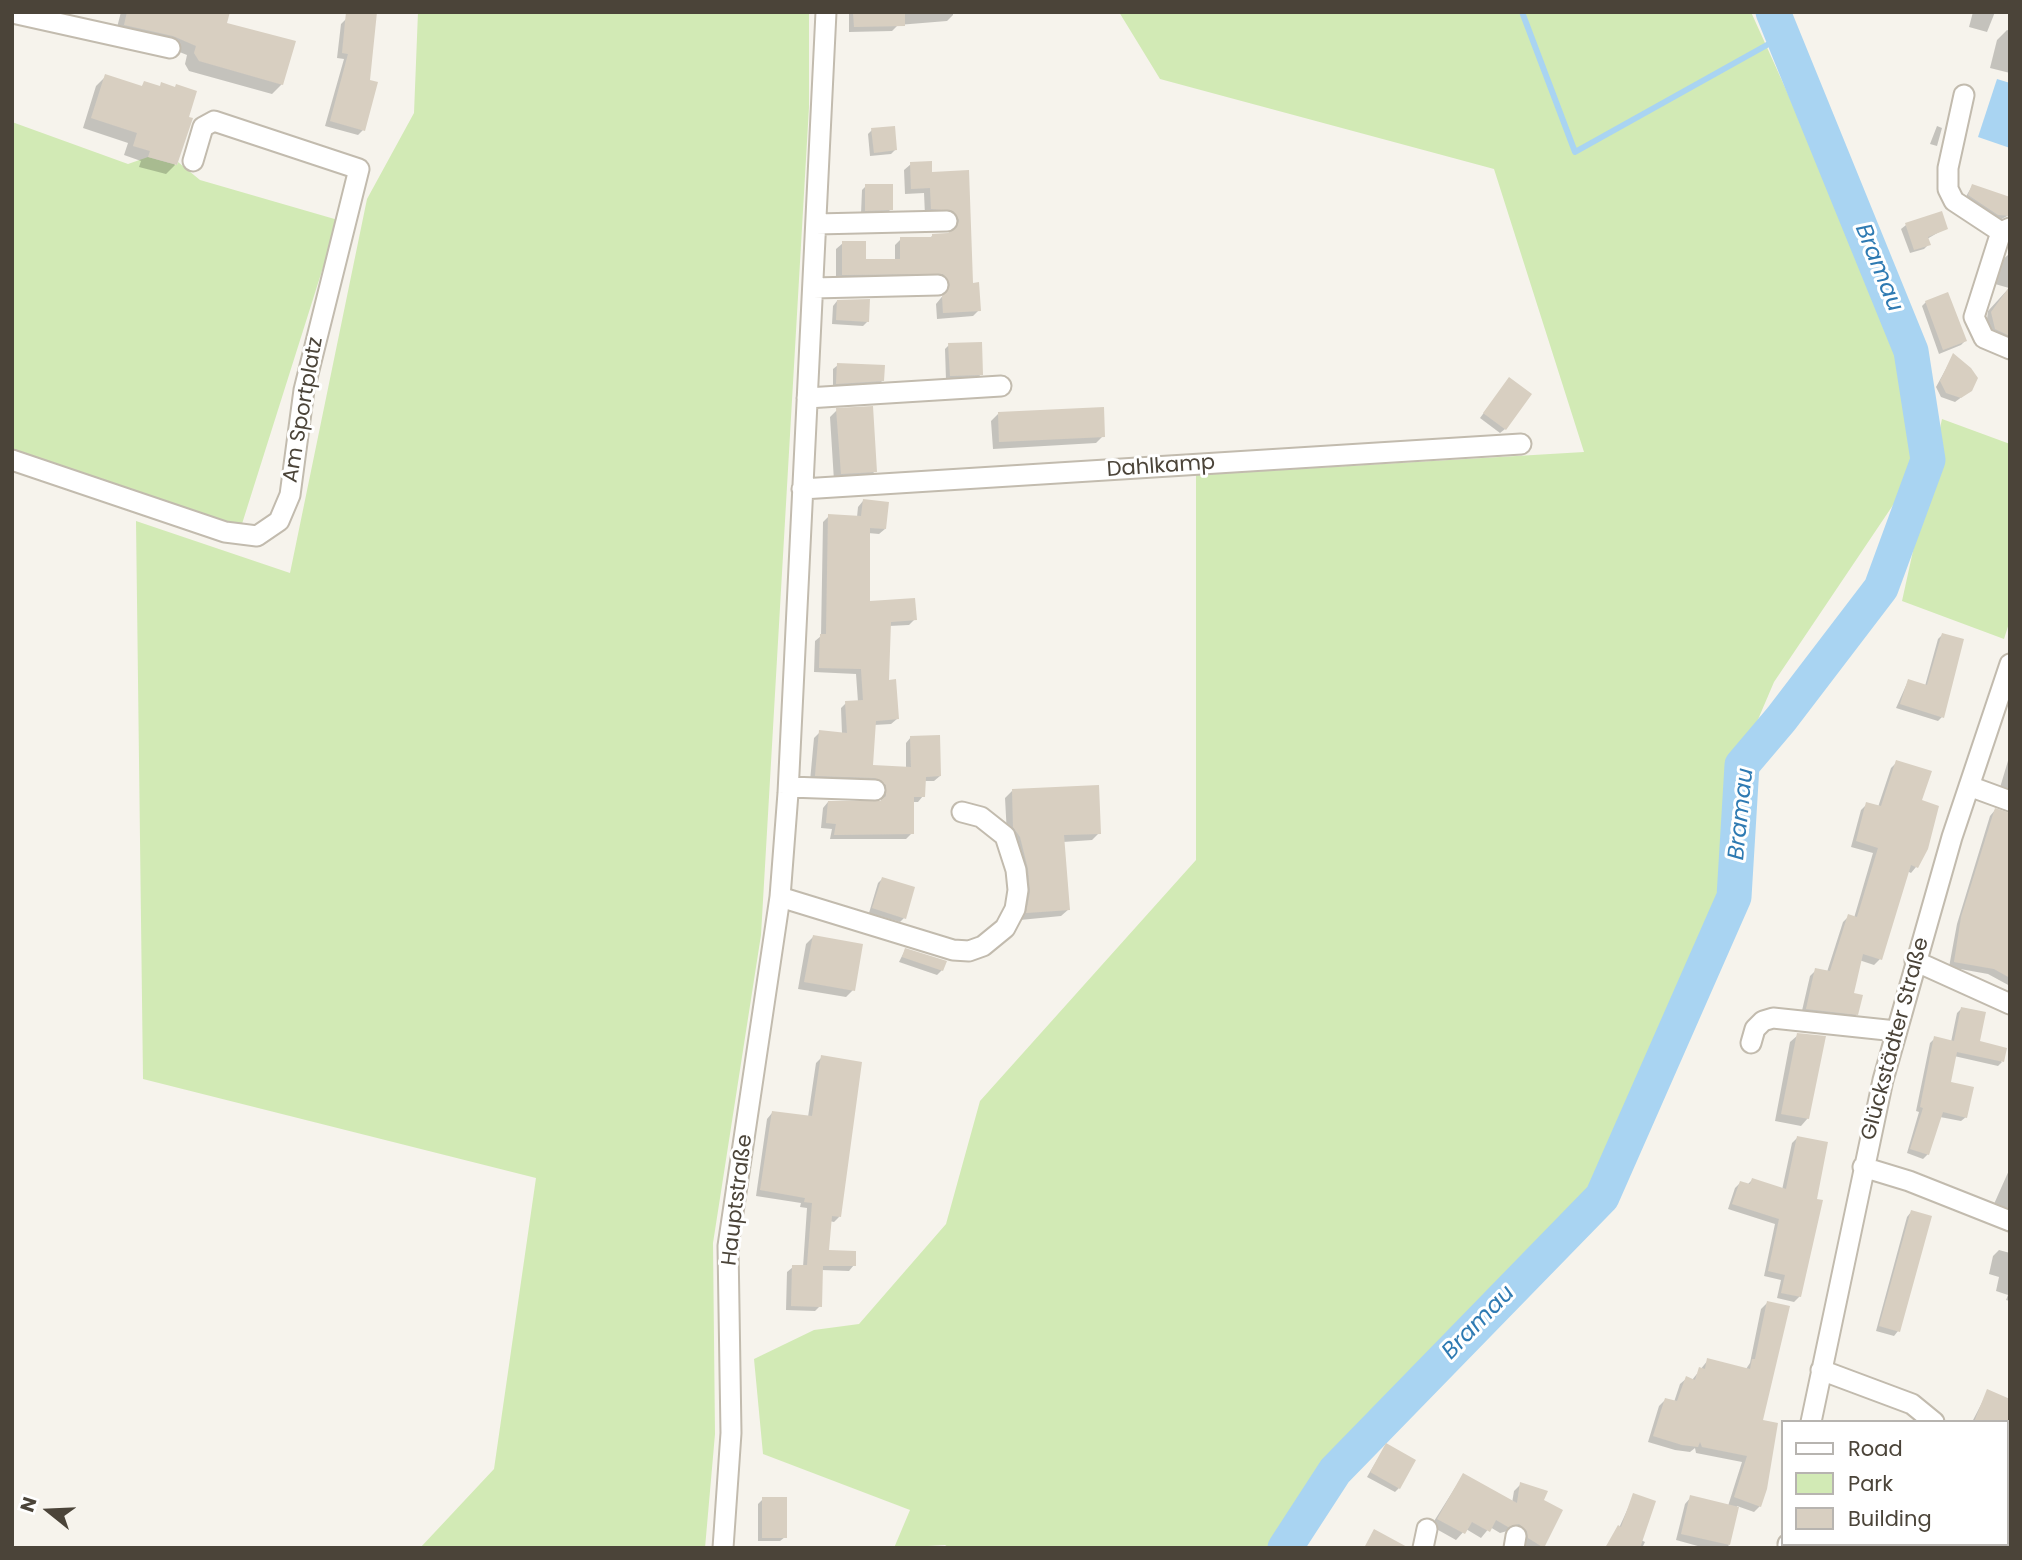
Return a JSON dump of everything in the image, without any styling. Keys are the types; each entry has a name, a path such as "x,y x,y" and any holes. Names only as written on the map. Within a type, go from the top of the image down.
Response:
{"street":[{"path":"104,32 105,12"},
{"path":"826,12 789,786 780,897 953,950 969,951 983,946 1005,928 1015,909 1018,890 1016,870 1005,836 981,817 962,813"},
{"path":"17,14 170,48"},
{"path":"1964,95 1948,168 1948,189 1954,201 2005,230 1974,317 1984,338 2010,349"},
{"name":"Am Sportplatz","path":"12,460 225,532 257,536 279,522 290,495 303,390 359,169 214,121 203,127 193,161"},
{"path":"816,224 947,222"},
{"path":"813,288 938,285"},
{"path":"807,398 1001,386"},
{"name":"Dahlkamp","path":"802,489 1521,444"},
{"name":"Glückstädter Straße","path":"1811,1420 1863,1167 1896,1031 1969,786 2005,692 2010,664"},
{"path":"789,786 875,790"},
{"path":"1969,786 2010,801"},
{"name":"Hauptstraße","path":"723,1548 731,1433 728,1246 780,897"},
{"path":"1915,961 2010,1004"},
{"path":"1751,1042 1755,1029 1763,1021 1773,1018 1896,1031"},
{"path":"1863,1167 1909,1181 2010,1221"},
{"path":"1821,1370 1912,1404 1932,1420"}],"green space":[{"path":"418,12 809,12 809,107 761,935 713,1243 715,1434 705,1548 420,1548 494,1469 536,1178 143,1079 136,521 290,573 367,199 414,113"},
{"path":"1119,12 1751,12 1904,351 1924,459 1774,682 1739,764 1730,896 1598,1196 1330,1466 1277,1548 950,1548 945,1545 894,1548 910,1510 763,1454 754,1359 814,1330 859,1324 946,1224 980,1101 1196,860 1196,475 1584,452 1494,169 1160,79"},
{"path":"12,122 128,164 148,157 177,165 178,162 200,180 338,220 241,527 12,450"},
{"path":"1942,419 2010,444 2010,620 2004,639 1902,601"}],"water":[{"path":"1997,79 2010,83 2010,148 1978,137"}],"building":[{"path":"127,12 230,12 227,23 296,41 283,85 199,61 194,53 196,46 173,36 124,25"},
{"path":"346,12 377,12 370,80 378,82 365,131 330,121 348,54 342,53"},
{"path":"853,12 905,12 905,26 854,27"},
{"path":"105,74 142,86 144,81 160,86 161,82 197,91 189,117 193,118 177,165 148,157 150,151 133,146 137,133 91,118"},
{"path":"895,126 897,150 874,153 871,128"},
{"path":"932,161 932,172 969,170 973,283 979,282 981,311 943,313 942,296 950,285 943,274 842,275 842,241 866,241 866,259 900,259 900,237 932,237 932,234 948,233 957,227 959,220 953,211 931,209 930,188 911,189 910,162"},
{"path":"865,184 893,184 893,210 865,211"},
{"path":"1972,184 2010,197 2010,216 1998,215 1968,195"},
{"path":"1942,211 1948,229 1928,237 1931,245 1914,250 1905,223"},
{"path":"2010,286 2010,336 1995,329 1991,312"},
{"path":"1948,292 1967,341 1943,350 1925,301"},
{"path":"870,299 869,322 836,320 837,300"},
{"path":"982,342 983,375 950,376 948,343"},
{"path":"1953,353 1971,368 1978,378 1972,391 1961,398 1946,393 1940,381"},
{"path":"837,363 885,365 884,381 836,384"},
{"path":"1509,377 1532,394 1506,430 1483,413"},
{"path":"873,406 877,472 841,474 836,408"},
{"path":"1104,407 1105,437 999,442 998,412"},
{"path":"863,499 889,502 886,529 870,528 870,601 915,598 917,620 891,622 889,680 896,679 899,719 876,721 873,765 911,767 910,736 940,735 941,776 926,777 925,797 914,797 914,834 834,835 836,824 826,823 828,801 880,801 886,796 886,785 875,778 815,776 819,730 847,733 845,701 863,700 861,669 819,668 820,634 826,634 828,514 861,516"},
{"path":"1942,633 1964,639 1944,718 1900,704 1908,679 1927,685"},
{"path":"1896,760 1932,771 1922,800 1939,806 1928,849 1918,868 1911,865 1882,960 1863,954 1854,993 1863,995 1858,1015 1806,1009 1815,968 1830,971 1848,914 1857,917 1878,848 1856,841 1866,802 1881,806"},
{"path":"1099,785 1101,834 1064,835 1070,910 1026,913 1030,892 1028,869 1020,837 1013,827 1012,789"},
{"path":"1995,808 2010,813 2010,978 1994,969 1954,962 1961,917"},
{"path":"882,877 915,887 906,919 872,908"},
{"path":"813,935 863,944 855,991 804,982"},
{"path":"905,948 947,961 943,971 902,957"},
{"path":"1961,1007 1986,1012 1980,1041 2007,1048 2004,1062 1957,1052 1951,1082 1974,1087 1967,1118 1943,1112 1929,1155 1910,1149 1923,1108 1920,1107 1934,1036 1954,1041"},
{"path":"1797,1033 1826,1036 1809,1119 1781,1114"},
{"path":"821,1055 862,1062 841,1217 832,1216 829,1250 856,1251 856,1266 823,1266 822,1307 791,1306 792,1265 807,1265 812,1203 804,1202 805,1198 760,1190 772,1111 812,1116"},
{"path":"1797,1136 1828,1142 1817,1199 1823,1200 1801,1297 1781,1293 1785,1275 1768,1271 1779,1219 1732,1204 1740,1181 1750,1184 1752,1178 1786,1189"},
{"path":"1911,1210 1932,1216 1900,1332 1879,1326"},
{"path":"1767,1301 1790,1306 1763,1420 1778,1423 1767,1489 1761,1507 1734,1497 1747,1456 1702,1447 1700,1442 1698,1447 1682,1445 1653,1436 1665,1398 1677,1401 1686,1376 1695,1380 1699,1367 1705,1369 1707,1358 1750,1369 1752,1359 1755,1359"},
{"path":"1987,1389 2010,1399 2010,1422 1975,1420"},
{"path":"1386,1443 1416,1460 1400,1489 1370,1472"},
{"path":"1463,1473 1517,1503 1520,1482 1548,1491 1544,1500 1563,1510 1544,1548 1528,1538 1527,1531 1519,1524 1508,1527 1496,1520 1490,1532 1472,1522 1465,1534 1437,1519"},
{"path":"1633,1493 1656,1501 1640,1548 1605,1548 1618,1525 1621,1527"},
{"path":"1690,1495 1739,1507 1730,1545 1681,1534"},
{"path":"762,1497 787,1497 787,1538 762,1538"},
{"path":"1374,1529 1409,1548 1364,1548"}],"waterway":[{"path":"1522,12 1575,152 1783,36"},
{"name":"Bramau","path":"1285,1548 1335,1471 1602,1197 1734,897 1742,765 1781,719 1881,588 1928,460 1911,351 1773,12"}]}
